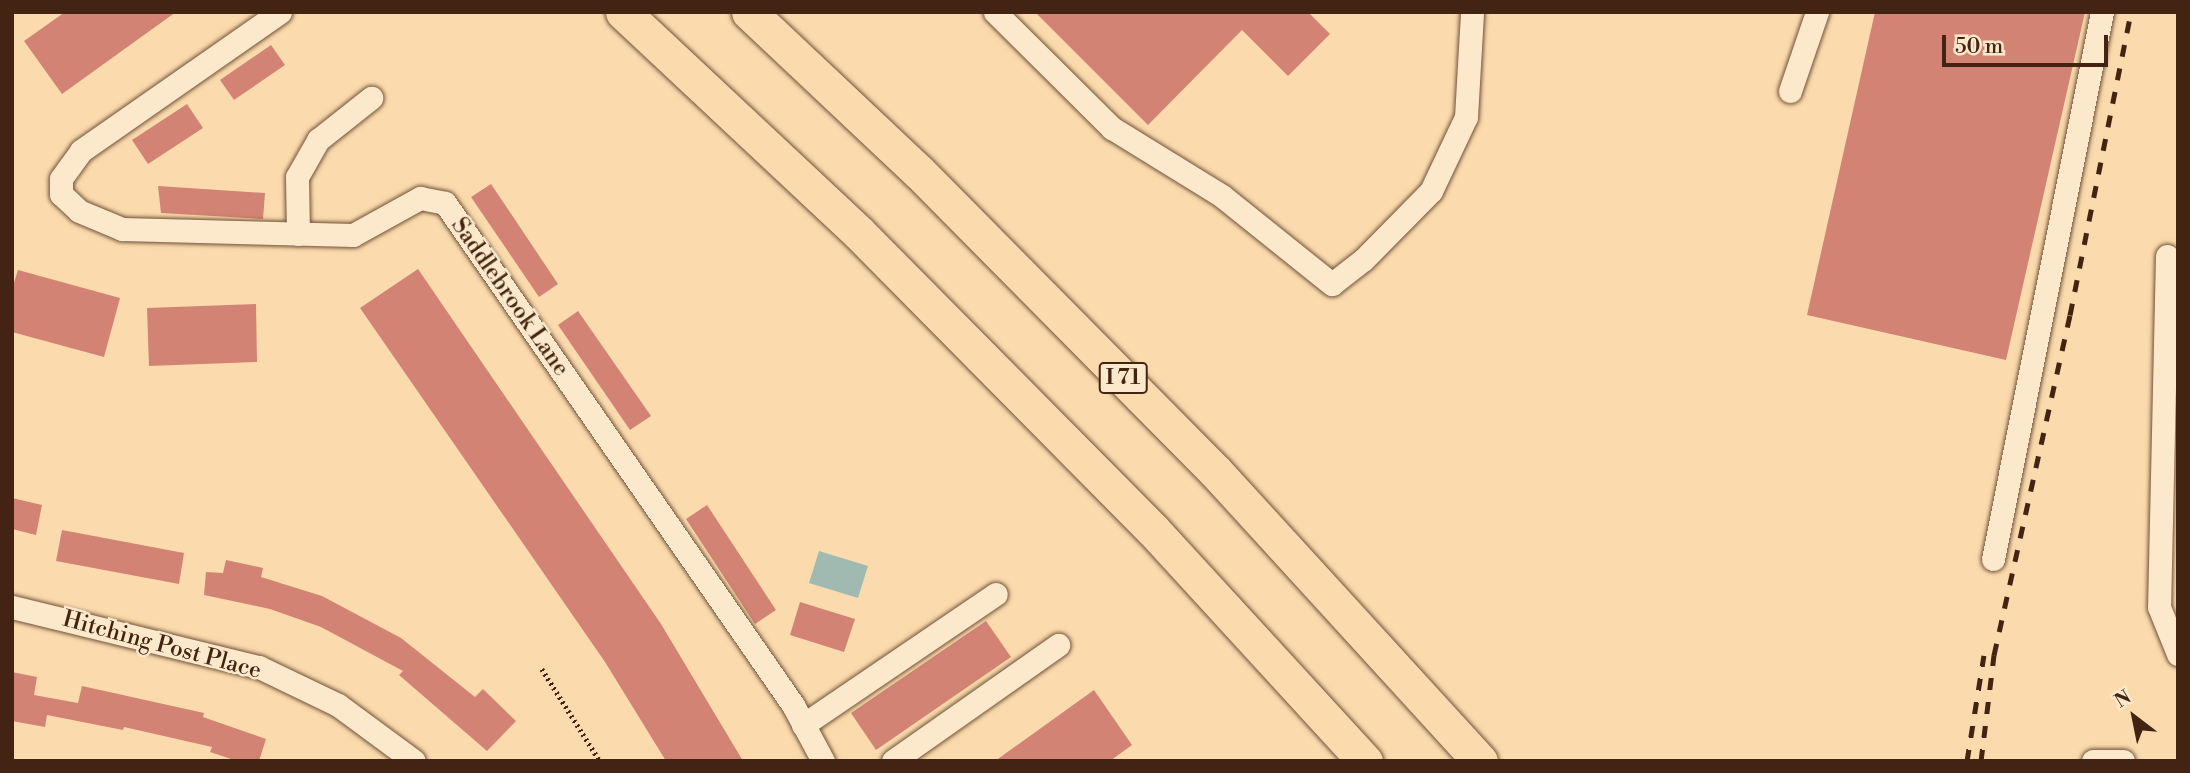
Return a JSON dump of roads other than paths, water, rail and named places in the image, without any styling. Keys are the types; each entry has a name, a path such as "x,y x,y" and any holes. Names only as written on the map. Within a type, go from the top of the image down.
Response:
{"highway":[{"path":"623,12 859,233 1153,530 1365,761"},
{"name":"I 71","path":"749,12 919,172 1215,471 1480,761"}],"street":[{"name":"Saddlebrook Lane","path":"280,12 81,151 61,179 61,194 79,211 122,229 298,234 354,235 420,198 445,203 803,724 823,761"},
{"path":"995,12 1112,128 1222,197 1332,284 1431,191 1466,117 1472,12"},
{"path":"1790,90 1817,12"},
{"path":"1993,559 2102,12"},
{"path":"298,234 298,177 318,140 371,98"},
{"path":"2167,256 2159,607 2178,654"},
{"path":"803,724 996,594"},
{"name":"Hitching Post Place","path":"12,607 258,667 338,705 414,761"},
{"path":"892,761 1058,645"},
{"path":"2093,761 2123,761"}],"water":[{"path":"819,551 868,566 858,598 809,583"}],"railway":[{"path":"1981,761 1994,655 2070,315 2131,12"},
{"path":"1967,761 1984,655"}]}
